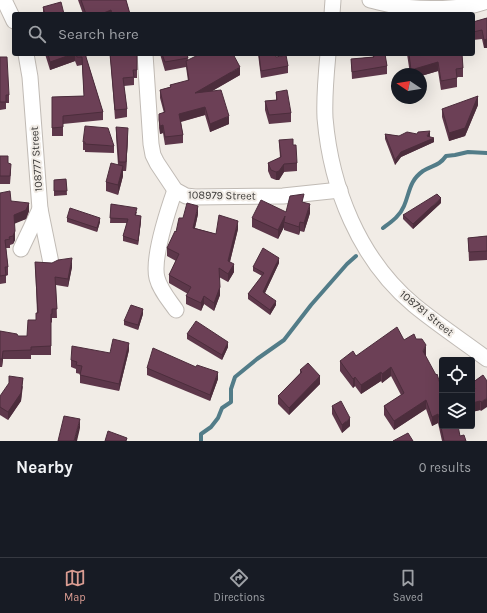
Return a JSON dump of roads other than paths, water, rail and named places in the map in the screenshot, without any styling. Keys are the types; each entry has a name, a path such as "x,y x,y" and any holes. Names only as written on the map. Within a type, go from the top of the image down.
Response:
{"street":[{"path":"4,0 12,17"},
{"path":"332,12 333,0"},
{"path":"370,0 398,6 430,8 460,7 487,1"},
{"name":"108777 Street","path":"26,56 30,77 40,209 51,263"},
{"name":"108979 Street","path":"146,56 151,144 153,155 175,190 186,196 195,197 283,196 340,190"},
{"name":"108781 Street","path":"328,56 325,117 328,142 333,171 348,214 358,235 384,273 414,304 487,359"},
{"path":"175,190 165,220 157,258 156,273 160,285 176,310"},
{"path":"21,249 40,209"}],"waterway":[{"path":"383,228 400,213 412,183 423,171 438,164 446,156 468,152 487,153"},
{"path":"201,441 201,434 211,427 218,418 222,408 231,402 231,389 235,377 284,340 311,305 347,264 356,256"}]}
